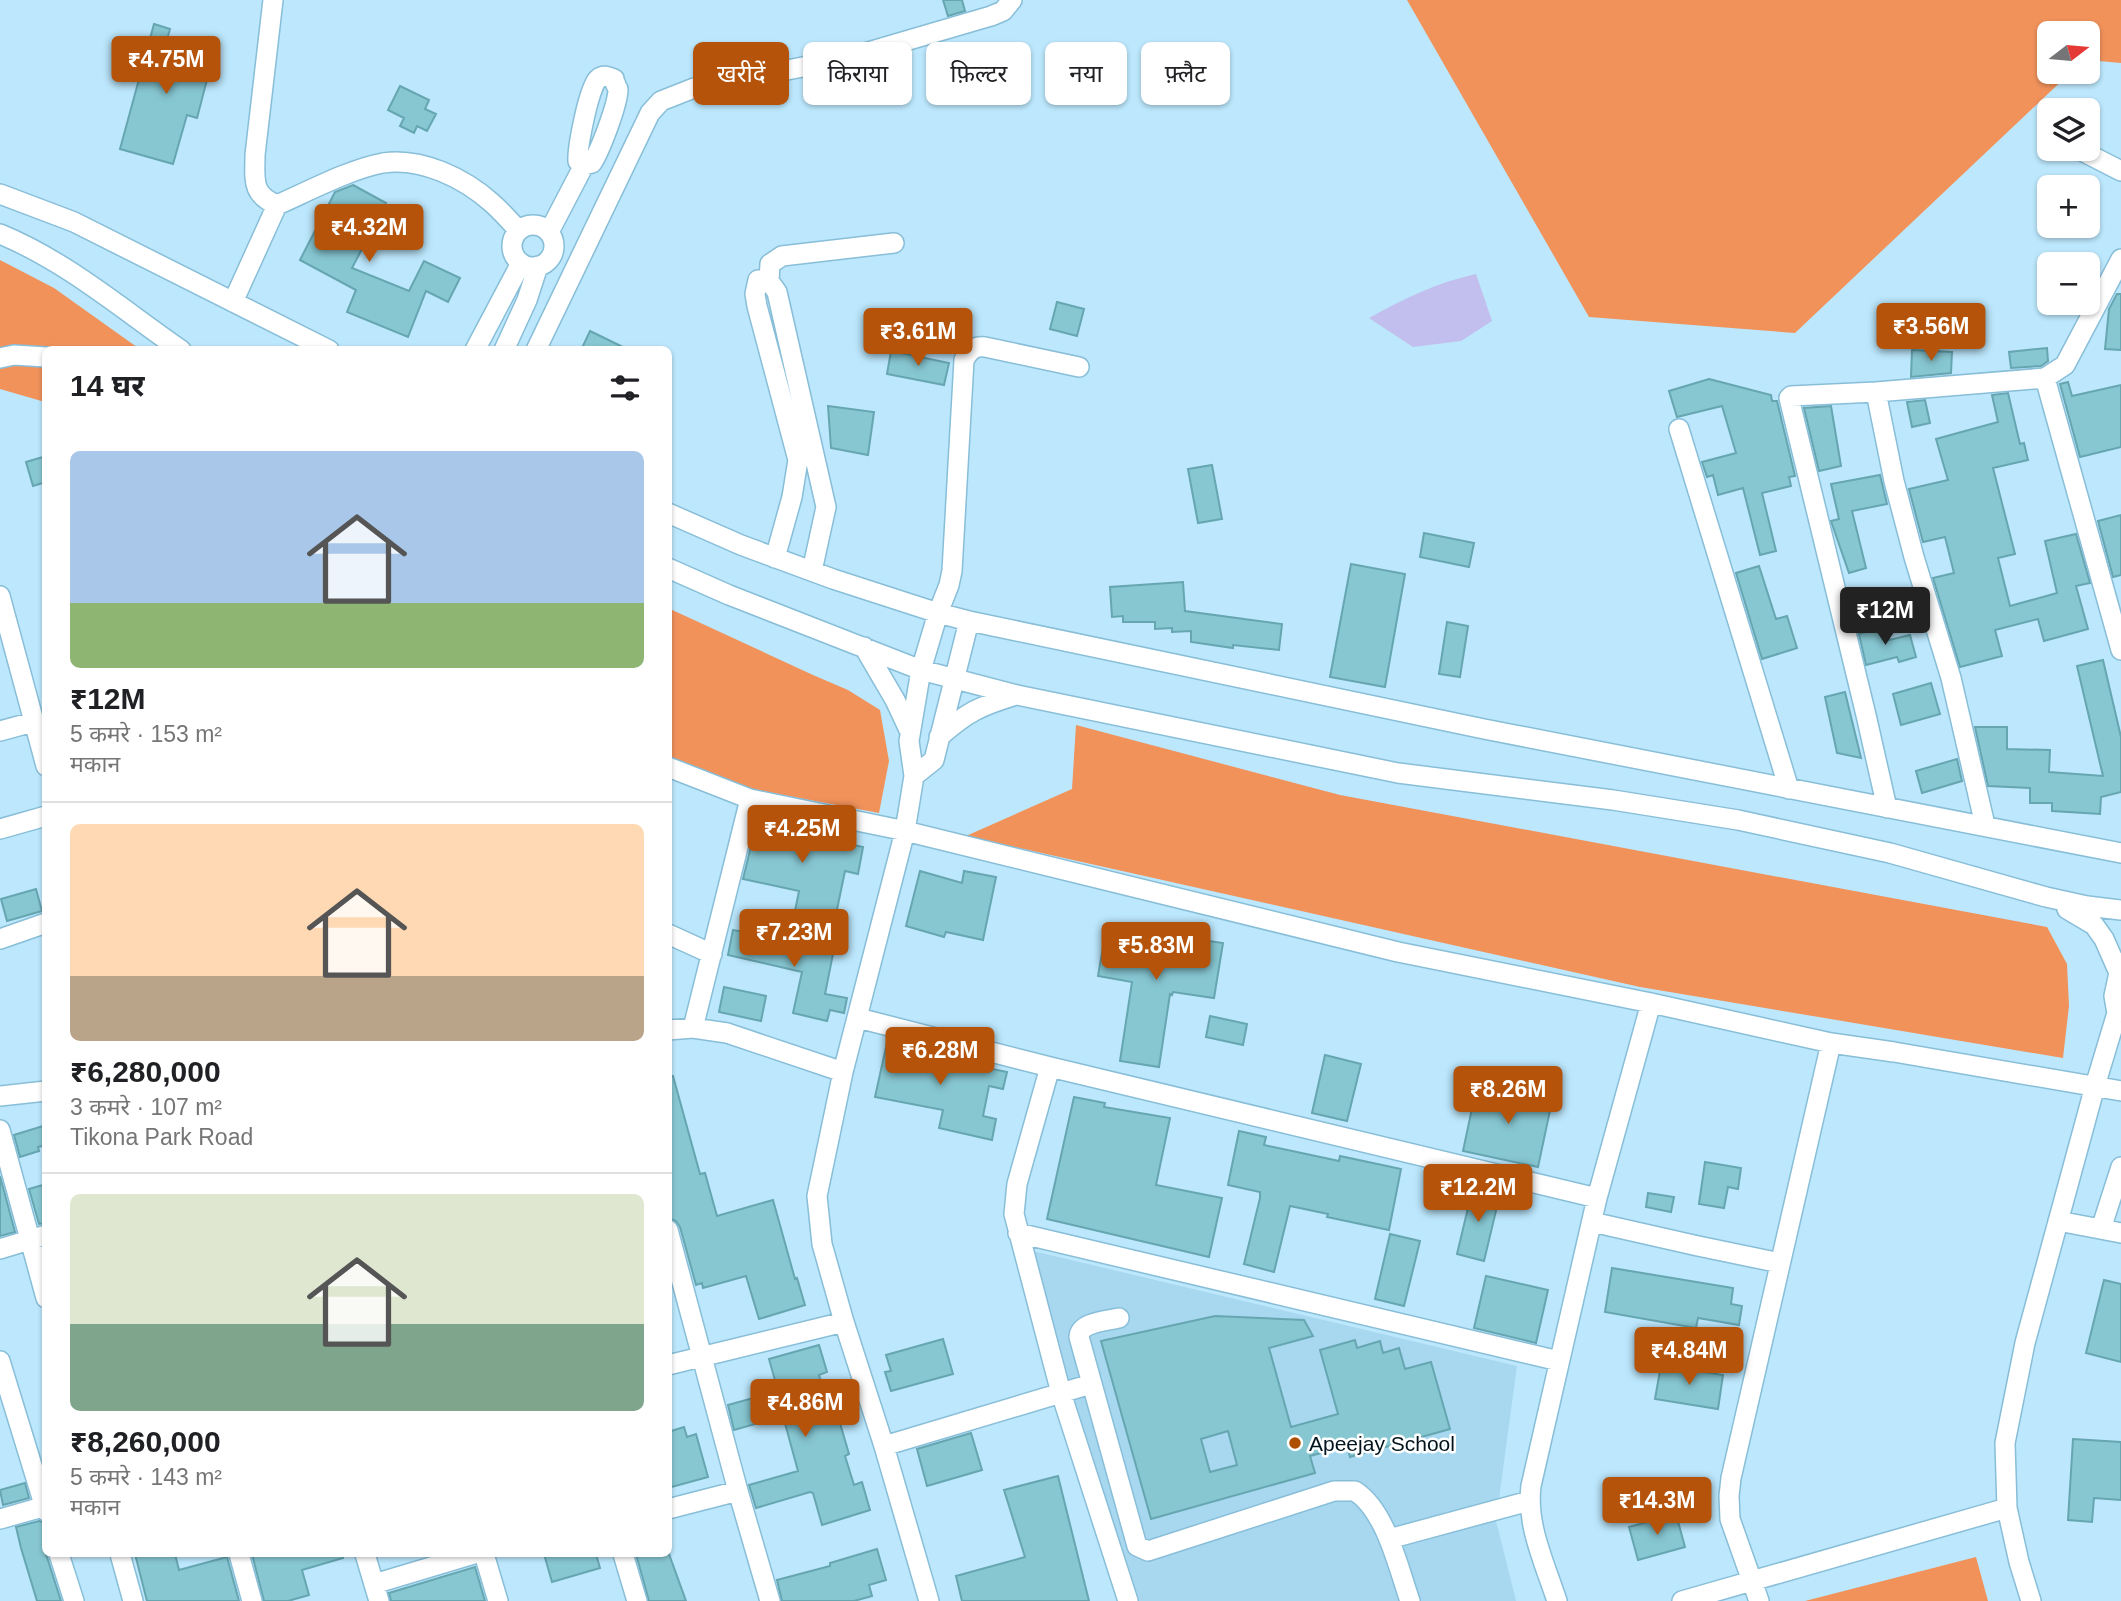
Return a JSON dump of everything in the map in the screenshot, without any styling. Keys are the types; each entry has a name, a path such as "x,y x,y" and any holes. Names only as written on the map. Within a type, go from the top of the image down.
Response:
{"street":[{"path":"273,0 255,155 255,180 263,199 276,205"},
{"path":"538,346 650,113 661,102 694,88 844,59 924,36 991,16 1003,11 1012,0"},
{"path":"2100,160 2121,171"},
{"path":"233,302 276,205 362,168 396,162 419,164 465,183 492,203 518,230"},
{"path":"549,232 583,165"},
{"path":"0,194 74,222 321,346"},
{"path":"478,346 529,264 549,258 552,252 554,245 549,232 538,225 524,226 518,230 512,242 514,255 529,264"},
{"path":"0,234 71,272 175,346"},
{"path":"812,571 826,507 777,292 769,281 770,264 782,256 894,243"},
{"path":"506,346 527,300 529,264"},
{"path":"1887,808 1867,715 1788,400 1791,396 1876,393 2045,378 2065,365 2118,270"},
{"path":"769,281 758,280 755,294 798,460 796,478 775,558"},
{"path":"929,1601 822,1244 817,1196 843,1072 905,831 915,776 909,747 910,732 921,670 937,613 949,585 954,555 964,360 976,346 1079,367"},
{"path":"0,358 14,355 42,357"},
{"path":"2045,378 2121,650"},
{"path":"1876,393 1894,481 1951,678 1985,825"},
{"path":"1679,429 1789,789"},
{"path":"796,478 820,479"},
{"path":"672,515 775,558 937,613 969,621 1484,729 2121,853"},
{"path":"672,570 729,595 953,680 1398,773 1613,800 1738,820 1890,853 2046,897 2121,910"},
{"path":"0,596 5,638 42,752"},
{"path":"915,776 934,760 969,621"},
{"path":"864,647 910,732"},
{"path":"939,737 969,712 1017,695"},
{"path":"0,731 33,722"},
{"path":"672,769 750,799 905,831 1398,953 1651,1003 1831,1043 2121,1091"},
{"path":"693,1028 750,799"},
{"path":"0,829 42,817"},
{"path":"2031,1601 2007,1508 2005,1443 2025,1343 2095,1086 2119,1011 2114,996 2120,968 2094,925 2046,897"},
{"path":"0,939 42,924"},
{"path":"672,936 712,954"},
{"path":"1557,1601 1535,1535 1530,1502 1597,1198 1651,1003"},
{"path":"858,1018 1049,1067 1597,1198"},
{"path":"672,1030 693,1028 727,1033 843,1072"},
{"path":"1759,1601 1730,1519 1729,1496 1734,1460 1831,1043"},
{"path":"1049,1067 1017,1184 1014,1214 1060,1393 1128,1601"},
{"path":"0,1096 42,1091"},
{"path":"0,1130 38,1238 42,1268"},
{"path":"2101,1229 2121,1167"},
{"path":"2058,1221 2121,1233"},
{"path":"1592,1222 1780,1263"},
{"path":"1018,1233 1559,1361"},
{"path":"0,1250 38,1238"},
{"path":"672,1244 770,1601"},
{"path":"1119,1318 1083,1327 1078,1333 1134,1541 1140,1548 1148,1551 1160,1548 1334,1491 1354,1491 1369,1503 1389,1539 1410,1601"},
{"path":"672,1363 844,1322"},
{"path":"0,1362 42,1498"},
{"path":"884,1446 1091,1384"},
{"path":"672,1509 738,1491"},
{"path":"1389,1539 1530,1502"},
{"path":"1682,1601 2007,1508"},
{"path":"0,1519 42,1509"},
{"path":"60,1557 74,1601"},
{"path":"121,1557 133,1601"},
{"path":"240,1557 252,1601"},
{"path":"366,1557 377,1593 467,1557"},
{"path":"485,1557 498,1601"},
{"path":"624,1557 637,1601"}],"shaded area":[{"path":"1407,0 2121,0 2121,63 2100,61 2100,21 2037,21 2037,84 2058,84 2044,98 2037,98 2037,104 1795,333 1589,317"},
{"path":"0,260 54,288 135,346 42,346 42,401 0,389"},
{"path":"1476,274 1492,321 1461,341 1413,347 1369,318 1421,292"},
{"path":"672,610 848,690 880,710 889,761 879,813 740,787 672,759"},
{"path":"1076,725 1340,795 2047,927 2067,964 2069,1006 2063,1058 1640,987 966,836 1072,789"},
{"name":"Apeejay School","path":"1029,1250 1517,1366 1496,1521 1516,1601 1129,1601"},
{"path":"1976,1557 1988,1601 1805,1601"}],"building":[{"path":"943,0 962,0 965,11 948,16"},
{"path":"154,24 170,29 167,40 214,53 197,118 187,115 173,164 120,149"},
{"path":"400,86 429,100 425,109 436,114 427,131 417,126 414,133 400,126 404,118 388,110"},
{"path":"353,185 386,203 352,268 409,291 424,261 460,278 448,302 426,291 408,337 347,312 356,290 300,260 335,192"},
{"path":"2117,294 2121,294 2121,350 2105,349 2109,309"},
{"path":"1057,302 1084,309 1077,336 1050,329"},
{"path":"590,331 621,346 583,346"},
{"path":"2047,348 2048,361 2041,366 2011,368 2009,352"},
{"path":"1912,350 1952,352 1951,373 1911,377"},
{"path":"891,351 949,363 944,385 887,374"},
{"path":"1709,379 1771,395 1772,401 1777,401 1795,476 1789,477 1791,486 1762,493 1776,551 1760,555 1743,488 1718,495 1713,475 1707,477 1702,462 1736,453 1722,406 1677,417 1669,391"},
{"path":"2068,382 2072,396 2121,385 2121,447 2080,457 2060,384"},
{"path":"2008,393 2020,444 2024,443 2028,460 1993,468 2015,554 1998,558 2010,606 2057,593 2045,541 2076,534 2090,583 2076,586 2088,629 2044,641 2038,619 1995,630 2002,656 1960,667 1933,578 1954,573 1945,537 1923,542 1909,489 1948,480 1936,439 1998,422 1992,395"},
{"path":"1925,400 1930,423 1912,427 1907,402"},
{"path":"828,406 874,412 868,455 831,448"},
{"path":"1831,406 1841,466 1819,471 1804,408"},
{"path":"42,457 42,483 33,486 26,462"},
{"path":"1212,465 1222,519 1198,523 1188,469"},
{"path":"1880,475 1887,504 1852,511 1866,568 1849,573 1831,521 1839,519 1831,484"},
{"path":"2121,515 2121,575 2113,577 2098,521"},
{"path":"1424,533 1474,543 1469,567 1420,557"},
{"path":"1351,564 1405,574 1385,687 1330,677"},
{"path":"1759,566 1776,619 1787,616 1797,648 1762,659 1736,573"},
{"path":"1183,582 1185,611 1282,624 1279,650 1233,645 1233,648 1191,642 1191,631 1155,629 1155,622 1123,622 1123,616 1112,617 1110,587"},
{"path":"1447,622 1468,626 1460,677 1439,674"},
{"path":"1886,626 1889,640 1910,635 1916,657 1899,662 1897,657 1866,665 1859,634"},
{"path":"2103,660 2121,737 2121,792 2101,797 2100,814 2052,811 2052,803 2030,803 2030,788 1988,786 1975,727 2007,727 2007,749 2050,750 2049,772 2103,776 2077,666"},
{"path":"1931,683 1940,714 1901,725 1893,694"},
{"path":"1845,692 1861,758 1837,753 1825,697"},
{"path":"1957,759 1962,781 1922,793 1916,771"},
{"path":"758,818 798,826 797,833 863,847 858,874 845,871 835,919 795,911 799,891 743,879"},
{"path":"920,871 962,883 964,871 996,877 983,940 946,932 944,937 906,926"},
{"path":"36,889 42,911 7,921 1,899"},
{"path":"1107,924 1188,941 1189,938 1223,943 1214,998 1173,992 1170,994 1159,1067 1120,1061 1132,982 1098,976"},
{"path":"733,930 834,949 825,994 847,998 844,1013 830,1010 827,1021 793,1013 802,972 728,955"},
{"path":"724,987 766,996 761,1021 719,1012"},
{"path":"1210,1016 1247,1024 1243,1045 1206,1037"},
{"path":"888,1038 940,1052 939,1058 1007,1072 1003,1089 989,1086 983,1116 996,1119 992,1140 939,1128 943,1110 875,1097"},
{"path":"1325,1055 1361,1064 1347,1121 1312,1113"},
{"path":"672,1076 700,1174 705,1173 717,1216 773,1200 805,1305 759,1319 746,1276 703,1288 702,1283 696,1285 676,1221 672,1220"},
{"path":"1477,1085 1552,1101 1538,1167 1463,1151"},
{"path":"1074,1097 1105,1103 1104,1107 1170,1118 1156,1185 1222,1198 1209,1257 1047,1219"},
{"path":"42,1126 42,1146 38,1147 39,1151 20,1157 14,1135"},
{"path":"1239,1131 1266,1137 1264,1145 1339,1161 1340,1156 1401,1169 1389,1230 1290,1206 1274,1272 1244,1264 1260,1192 1228,1185"},
{"path":"1705,1162 1741,1168 1738,1189 1728,1187 1724,1208 1699,1204"},
{"path":"0,1176 15,1232 0,1236"},
{"path":"42,1185 42,1224 39,1224 29,1189"},
{"path":"1473,1187 1500,1194 1484,1261 1457,1254"},
{"path":"1648,1193 1674,1197 1671,1212 1646,1207"},
{"path":"1390,1234 1420,1241 1404,1306 1375,1299"},
{"path":"1612,1268 1733,1288 1731,1304 1742,1306 1739,1325 1698,1318 1696,1328 1605,1312"},
{"path":"1486,1276 1548,1290 1536,1343 1474,1328"},
{"path":"2104,1280 2121,1284 2121,1362 2086,1353"},
{"path":"1215,1316 1304,1320 1313,1336 1269,1348 1291,1427 1338,1414 1320,1350 1355,1340 1357,1348 1380,1341 1383,1353 1399,1348 1405,1369 1431,1362 1450,1429 1350,1457 1347,1446 1310,1456 1315,1473 1151,1519 1101,1341","holes":["1228,1431 1237,1465 1210,1472 1201,1439"]},
{"path":"943,1339 953,1374 891,1391 885,1372 891,1371 886,1355"},
{"path":"819,1345 827,1372 819,1375 829,1407 835,1406 849,1454 845,1456 854,1485 862,1482 870,1510 822,1525 813,1493 810,1492 756,1508 749,1485 798,1471 783,1416 734,1430 728,1405 778,1391 769,1359"},
{"path":"1661,1365 1723,1375 1718,1409 1655,1399"},
{"path":"684,1427 687,1437 696,1434 708,1477 672,1487 672,1431"},
{"path":"971,1433 982,1470 927,1486 917,1449"},
{"path":"2073,1439 2121,1442 2121,1500 2094,1498 2092,1522 2068,1520"},
{"path":"1058,1476 1089,1601 962,1601 956,1576 1025,1557 1004,1490"},
{"path":"25,1483 29,1498 3,1505 0,1490"},
{"path":"1676,1514 1685,1547 1638,1560 1629,1527"},
{"path":"42,1522 42,1557 47,1557 61,1601 37,1601 16,1527"},
{"path":"877,1549 886,1580 869,1585 872,1596 854,1601 782,1601 777,1580 830,1566 830,1563"},
{"path":"136,1557 176,1557 179,1570 227,1557 239,1601 147,1601"},
{"path":"253,1557 343,1557 302,1570 309,1595 288,1601 264,1601"},
{"path":"545,1557 597,1557 600,1568 552,1582"},
{"path":"637,1557 670,1557 686,1601 649,1601"},
{"path":"475,1567 485,1601 391,1601 389,1593"}],"place":[{"name":"Apeejay School","path":"1295,1443"}]}
